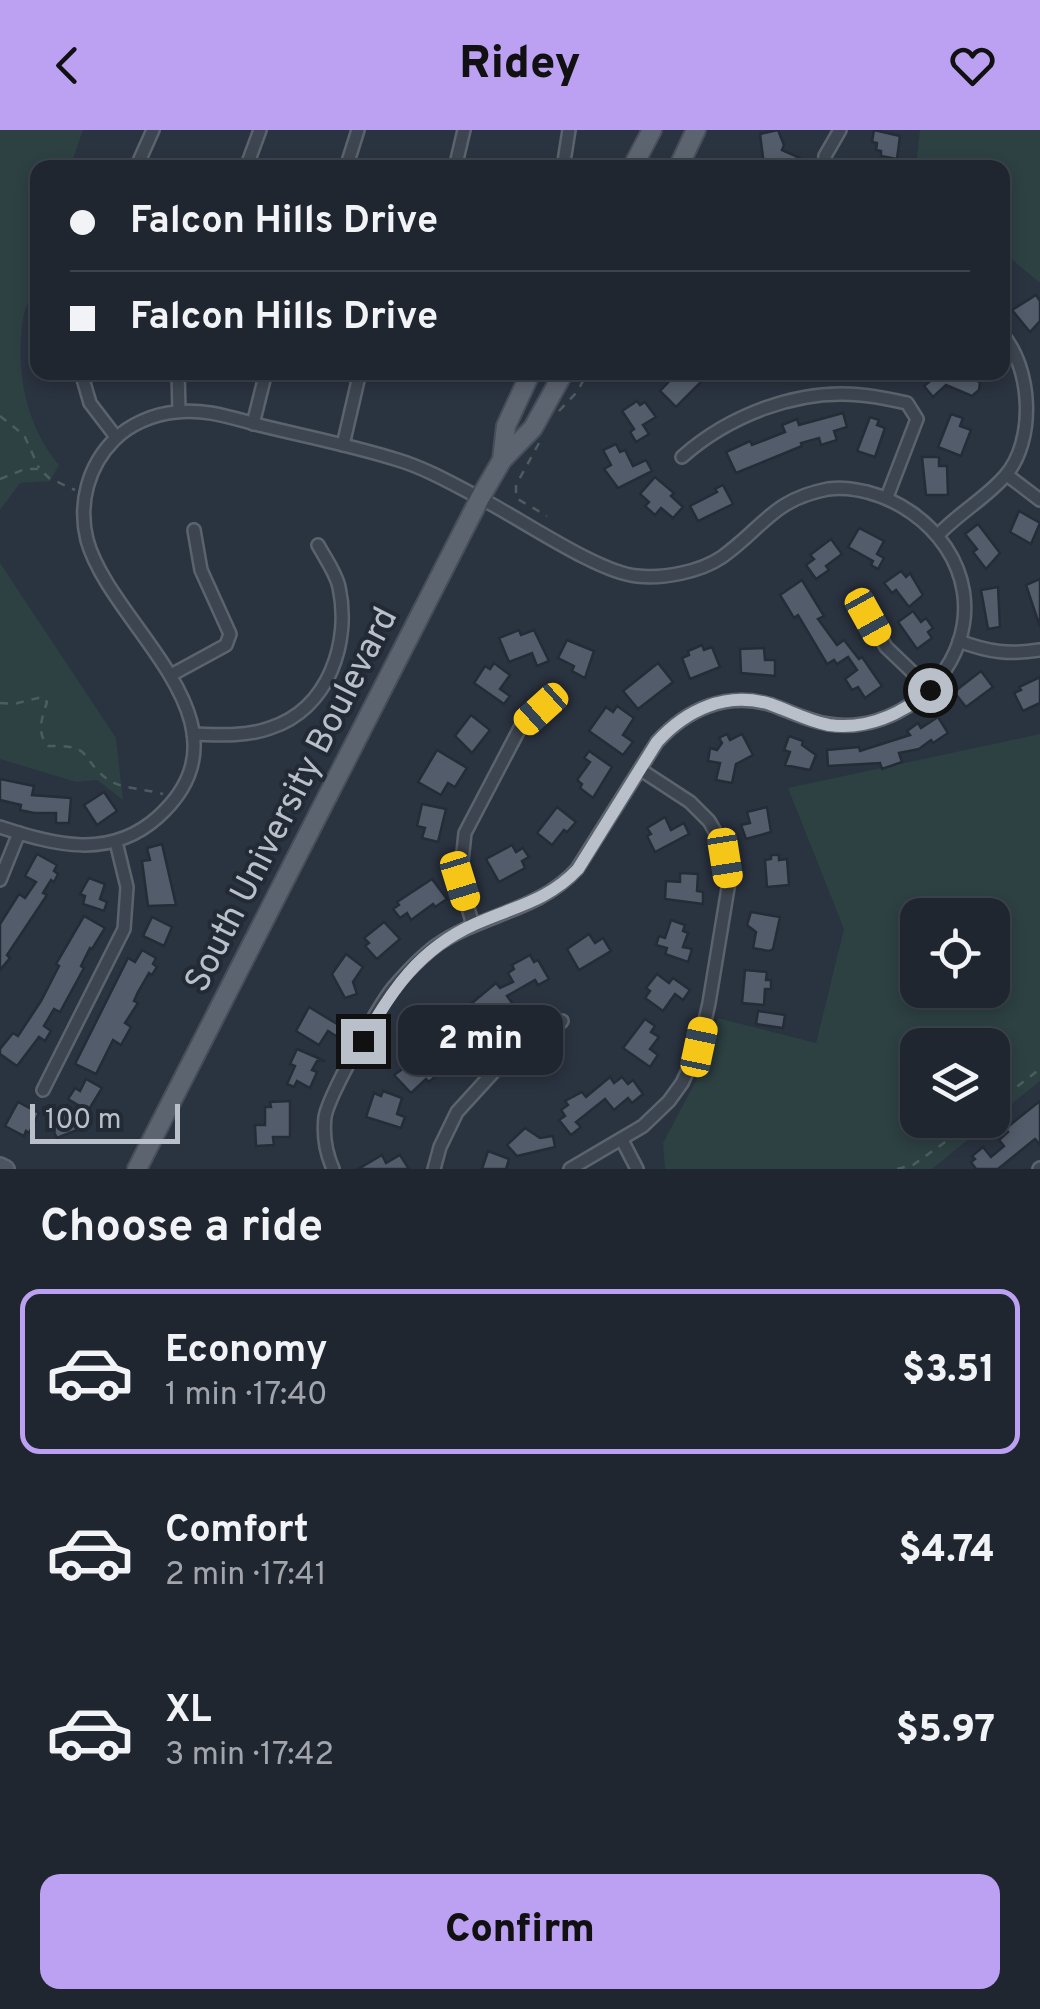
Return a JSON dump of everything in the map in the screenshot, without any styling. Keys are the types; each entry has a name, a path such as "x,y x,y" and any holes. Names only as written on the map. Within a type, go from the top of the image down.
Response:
{"main road":[{"path":"636,160 652,130"},
{"path":"682,160 696,130"},
{"name":"South University Boulevard","path":"502,460 506,426 527,380"},
{"name":"South University Boulevard","path":"137,1169 480,498 502,460 533,428 560,380"}],"street":[{"path":"140,160 153,130"},
{"path":"249,160 260,130"},
{"path":"349,160 358,130"},
{"path":"457,160 464,130"},
{"path":"564,160 568,130"},
{"path":"825,160 840,130"},
{"path":"939,534 1007,475 1019,448 1028,405 1022,372 1010,349"},
{"path":"84,380 90,403 116,438"},
{"path":"178,380 179,411"},
{"path":"253,424 264,380"},
{"path":"343,445 358,380"},
{"path":"682,457 705,436 776,404 821,395 859,394 907,403 917,419 887,498"},
{"path":"0,827 73,847 116,842 150,824 174,800 189,768 193,734 182,696 93,556 86,538 85,495 90,475 116,438 147,420 179,411 203,412 403,461 480,498 608,569 632,576 660,577 720,559 776,508 804,494 843,486 887,498 910,510 939,534 962,586 964,611 959,641 930,690 904,710 862,725 830,725 745,700 715,702 673,724 566,882 538,901 473,925 435,946 392,989 333,1094 326,1116 326,1152 333,1169"},
{"path":"1007,475 1040,500"},
{"path":"171,676 226,645 230,634 201,570 194,530"},
{"path":"193,734 242,735 274,727 310,702 331,675 343,636 342,607 338,582 318,545"},
{"path":"854,601 886,648 930,690"},
{"path":"959,641 988,652 1017,654 1040,650"},
{"path":"473,925 460,881 465,833 520,728 541,709"},
{"path":"570,1169 643,1126 682,1082 699,1047 729,882 720,840 709,822 690,802 640,770"},
{"path":"0,880 19,833"},
{"path":"43,1090 124,928 127,886 116,842"},
{"path":"434,1169 440,1147 458,1112 498,1067 538,1042 562,1021"},
{"path":"622,1140 638,1169"}],"path":[{"path":"556,415 583,380"},
{"path":"0,416 24,436 48,478 85,495"},
{"path":"543,436 516,486 516,498 547,516"},
{"path":"0,479 25,468 40,469"},
{"path":"0,702 14,704 42,697 47,702 40,726 48,746 73,745 82,749 107,779 174,800"},
{"path":"1010,1092 1040,1069"},
{"path":"898,1169 913,1165 951,1138"}],"shaded area":[{"path":"0,130 83,130 72,160 30,160 30,296 21,339 22,378 38,433 59,465 50,481 20,483 0,510"},
{"path":"920,130 1040,130 1040,283 1010,258 1010,160 917,160"},
{"path":"0,563 116,738 123,800 97,780 76,782 0,759"},
{"path":"1040,734 1040,1081 1010,1105 1010,1028 900,1028 900,1138 970,1138 932,1169 665,1169 663,1143 706,1062 718,1018 816,1043 844,929 788,788"}],"building":[{"path":"778,130 782,150 799,160 763,160 760,134"},
{"path":"874,130 900,136 897,159 881,156 881,151 876,150 877,143 872,142"},
{"path":"1036,295 1040,301 1040,321 1030,332 1012,310"},
{"path":"670,380 702,381 676,407 660,391"},
{"path":"932,380 980,383 972,396 946,385 933,397 924,386"},
{"path":"637,401 640,405 645,402 656,417 643,425 649,434 636,442 630,432 634,429 622,411"},
{"path":"843,413 847,427 834,431 837,440 821,445 819,438 801,443 802,446 736,473 726,452 785,432 782,425 797,419 799,425"},
{"path":"951,414 963,418 960,426 971,430 961,456 938,447"},
{"path":"870,417 885,428 875,457 857,451"},
{"path":"616,444 620,452 625,450 633,466 646,460 652,471 618,488 604,469 611,465 603,450"},
{"path":"922,457 939,457 939,466 947,466 948,495 926,495"},
{"path":"655,477 683,507 673,518 661,508 655,515 645,506 649,502 640,494"},
{"path":"723,485 733,504 698,521 690,506"},
{"path":"1019,511 1040,523 1031,544 1010,532"},
{"path":"978,524 1000,553 986,569 965,534"},
{"path":"859,528 884,541 877,554 884,558 878,569 871,565 873,561 848,547"},
{"path":"831,539 842,554 816,579 806,565 814,559 810,555"},
{"path":"901,571 906,577 910,573 923,595 909,607 896,590 892,593 884,583"},
{"path":"1040,579 1040,627 1026,585"},
{"path":"802,580 824,616 818,619 837,645 844,640 859,659 862,657 882,686 865,698 858,687 852,690 845,679 857,670 848,657 837,664 834,660 827,664 798,615 794,618 780,595"},
{"path":"998,587 1000,627 988,629 981,590"},
{"path":"913,611 921,622 926,618 933,628 928,632 932,638 917,649 898,622"},
{"path":"519,630 521,635 534,630 549,661 537,666 532,653 509,662 499,638"},
{"path":"567,640 594,651 585,678 572,671 574,666 558,658"},
{"path":"702,645 704,650 712,647 720,667 690,679 682,658"},
{"path":"764,648 765,660 775,660 775,676 741,673 740,649"},
{"path":"494,663 510,675 500,689 510,696 504,704 474,683 485,666 490,669"},
{"path":"658,663 673,682 638,709 623,691"},
{"path":"981,671 993,687 966,707 954,692"},
{"path":"1040,677 1040,703 1023,711 1014,693"},
{"path":"617,706 634,718 623,735 633,742 623,755 589,731 606,707 613,712"},
{"path":"471,715 490,730 472,753 455,736"},
{"path":"938,717 948,733 919,749 899,753 902,762 882,769 880,763 828,766 827,750 859,747 860,751 910,735 907,731 918,723 921,728"},
{"path":"727,734 730,740 742,734 753,755 736,764 732,783 716,780 720,763 708,761 710,748 717,750 722,743 719,738"},
{"path":"789,736 803,741 802,745 816,755 810,770 785,765 790,752 784,750"},
{"path":"437,750 467,768 455,787 448,783 441,795 418,782"},
{"path":"589,751 612,767 593,798 580,788 582,784 577,780 590,762 584,758"},
{"path":"0,779 34,786 32,795 71,798 69,823 56,823 56,813 20,810 21,805 0,800"},
{"path":"104,792 117,811 97,825 84,805"},
{"path":"422,804 446,809 438,842 422,838 425,828 417,826"},
{"path":"557,807 576,822 552,845 537,833"},
{"path":"767,807 771,832 746,839 741,825 750,823 747,812"},
{"path":"665,817 671,830 684,823 689,834 655,852 647,828"},
{"path":"162,844 176,905 148,906 142,861 150,860 147,848"},
{"path":"512,845 516,852 523,848 529,857 522,861 525,868 499,882 486,859"},
{"path":"37,854 57,865 54,871 58,874 43,893 47,895 0,970 0,924 19,894 25,898 36,882 25,876"},
{"path":"771,855 787,859 789,885 767,887 765,860 771,859"},
{"path":"680,873 698,874 697,891 703,892 703,904 665,899 666,881 680,882"},
{"path":"89,878 105,884 100,899 107,902 104,911 83,904 85,896 80,894"},
{"path":"432,879 447,899 411,920 407,913 400,918 393,909 399,905 397,902"},
{"path":"751,912 780,917 773,949 753,948 756,932 747,925"},
{"path":"84,916 105,928 90,948 81,966 84,968 60,1012 54,1009 44,1026 51,1031 45,1041 39,1037 17,1066 0,1054 0,1049 13,1033 18,1036 41,1001 59,966 56,964"},
{"path":"152,917 172,927 164,946 143,936"},
{"path":"671,920 685,925 683,931 688,933 683,947 692,949 688,962 665,954 667,948 656,945 659,936 665,938"},
{"path":"384,922 400,939 377,959 365,946 369,943 364,938"},
{"path":"589,934 595,943 603,938 611,951 579,970 567,949"},
{"path":"142,950 156,958 153,964 157,967 138,992 134,1001 138,1003 125,1023 131,1027 121,1045 113,1040 96,1074 75,1064 128,958 135,962"},
{"path":"346,954 363,967 353,982 357,994 345,998 332,974"},
{"path":"530,955 534,962 538,960 549,979 538,985 535,980 507,996 512,1003 490,1026 472,1003 496,983 500,988 513,982 508,973 514,969 512,965"},
{"path":"745,970 767,972 771,989 765,989 764,1005 742,1003"},
{"path":"657,974 669,983 673,978 690,990 683,1000 675,994 663,1011 645,998 650,991 646,988"},
{"path":"309,1007 342,1027 336,1036 328,1031 319,1045 296,1031"},
{"path":"758,1011 785,1015 783,1028 756,1024"},
{"path":"645,1019 655,1026 651,1032 659,1037 650,1049 658,1055 650,1067 623,1048"},
{"path":"455,1022 477,1044 467,1051 460,1042 445,1054 434,1040 439,1037 435,1031 445,1023 448,1027"},
{"path":"297,1049 325,1061 317,1061 312,1070 317,1072 310,1088 297,1081 294,1087 287,1084"},
{"path":"421,1056 438,1074 411,1093 394,1075"},
{"path":"610,1077 614,1083 622,1077 628,1084 633,1080 643,1094 632,1103 628,1098 614,1110 605,1099 576,1122 581,1127 571,1135 559,1120 565,1116 561,1110 568,1105 565,1101 582,1092 586,1097"},
{"path":"86,1079 102,1088 88,1111 68,1099 75,1088 80,1091"},
{"path":"383,1091 402,1098 397,1114 405,1117 401,1128 366,1117 374,1093 381,1096"},
{"path":"290,1101 290,1137 273,1137 274,1145 256,1146 255,1125 265,1125 265,1107 271,1107 270,1102"},
{"path":"1040,1101 1040,1145 1035,1139 998,1169 976,1169 972,1156 983,1147 991,1157 1004,1146 999,1140 1010,1138 1010,1125"},
{"path":"18,1102 39,1113 24,1136 5,1126"},
{"path":"67,1105 77,1130 57,1138 44,1113"},
{"path":"525,1128 540,1138 553,1136 555,1147 517,1156 507,1145"},
{"path":"488,1151 509,1159 506,1169 482,1169"},
{"path":"382,1155 386,1163 400,1155 409,1169 358,1169"}],"route":[{"path":"363,1041 392,989 435,946 473,925 538,901 566,882 657,742 673,724 694,711 715,702 745,700 830,725 862,725 904,710 930,690"}]}
